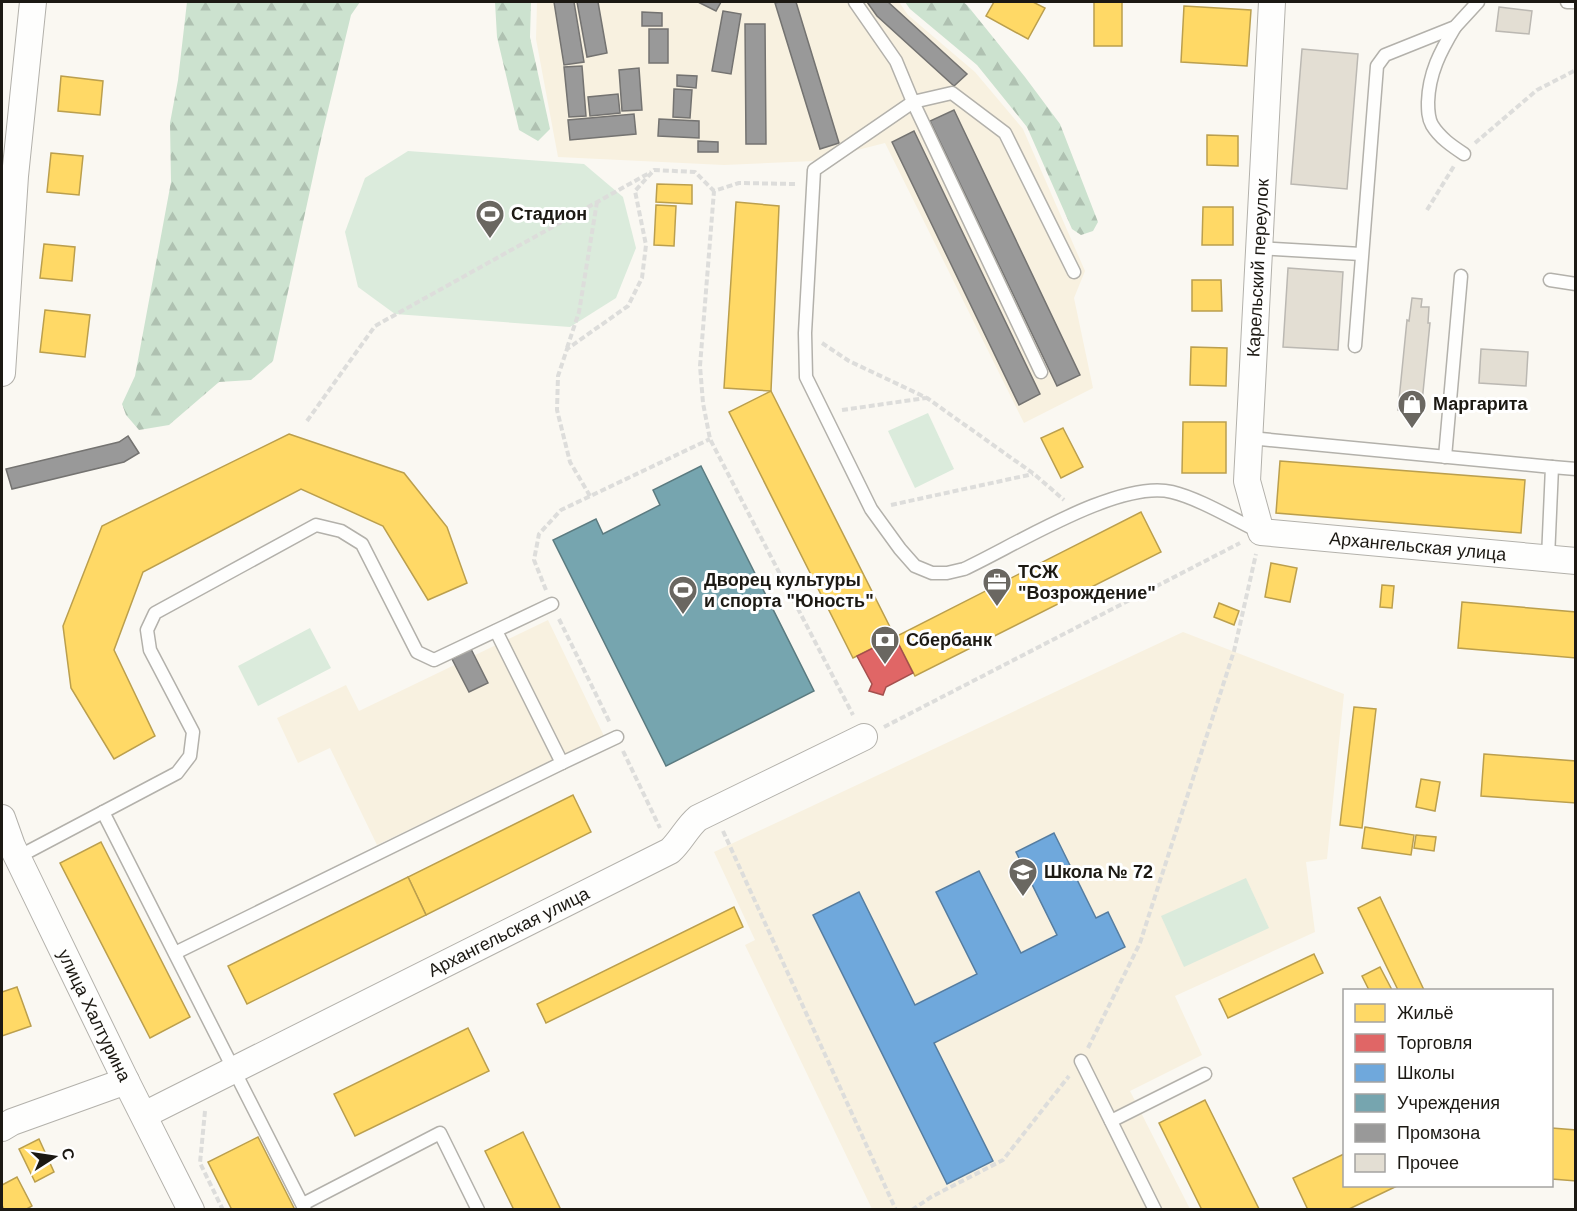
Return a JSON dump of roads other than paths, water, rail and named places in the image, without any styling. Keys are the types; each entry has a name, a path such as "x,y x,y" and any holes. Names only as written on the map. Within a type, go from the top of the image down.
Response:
{"street":[{"path":"2,373 8,176 33,2"},
{"name":"Карельский переулок","path":"1261,532 1247,481 1272,2"},
{"name":"Архангельская улица","path":"1261,532 1575,561"},
{"name":"Архангельская улица","path":"144,1115 670,851 688,826 698,818 864,737"},
{"name":"улица Халтурина","path":"2,818 18,857 126,1081 191,1209"},
{"path":"5,1123 126,1081"}],"lane":[{"path":"855,2 896,61 913,102 1041,372"},
{"path":"1464,154 1445,141 1432,124 1428,112 1431,73 1455,27 1478,2"},
{"path":"1567,2 1575,2"},
{"path":"1355,346 1379,62 1385,55 1455,27"},
{"path":"1074,272 1005,133 952,93 913,102 814,170 805,333 806,377 871,509 915,566 932,573 964,569 1111,498 1151,490 1172,492 1261,532"},
{"path":"1259,248 1361,254"},
{"path":"1445,457 1461,276"},
{"path":"1550,280 1575,284"},
{"path":"1250,438 1575,469"},
{"path":"1548,558 1552,467"},
{"path":"18,857 177,773 190,756 193,732 150,650 147,630 155,613 316,525 341,531 362,544 417,652 434,660 552,604"},
{"path":"496,631 562,763"},
{"path":"175,953 617,737"},
{"path":"103,812 304,1207 440,1133 478,1209"},
{"path":"1081,1061 1155,1209"},
{"path":"1111,1121 1205,1074"}],"place":[{"name":"Стадион","path":"490,240"},
{"name":"Маргарита","path":"1412,430"},
{"name":"ТСЖ \"Возрождение\"","path":"997,608"},
{"name":"Дворец культуры и спорта \"Юность\"","path":"683,616"},
{"name":"Сбербанк","path":"885,666"},
{"name":"Школа № 72","path":"1023,898"}]}
